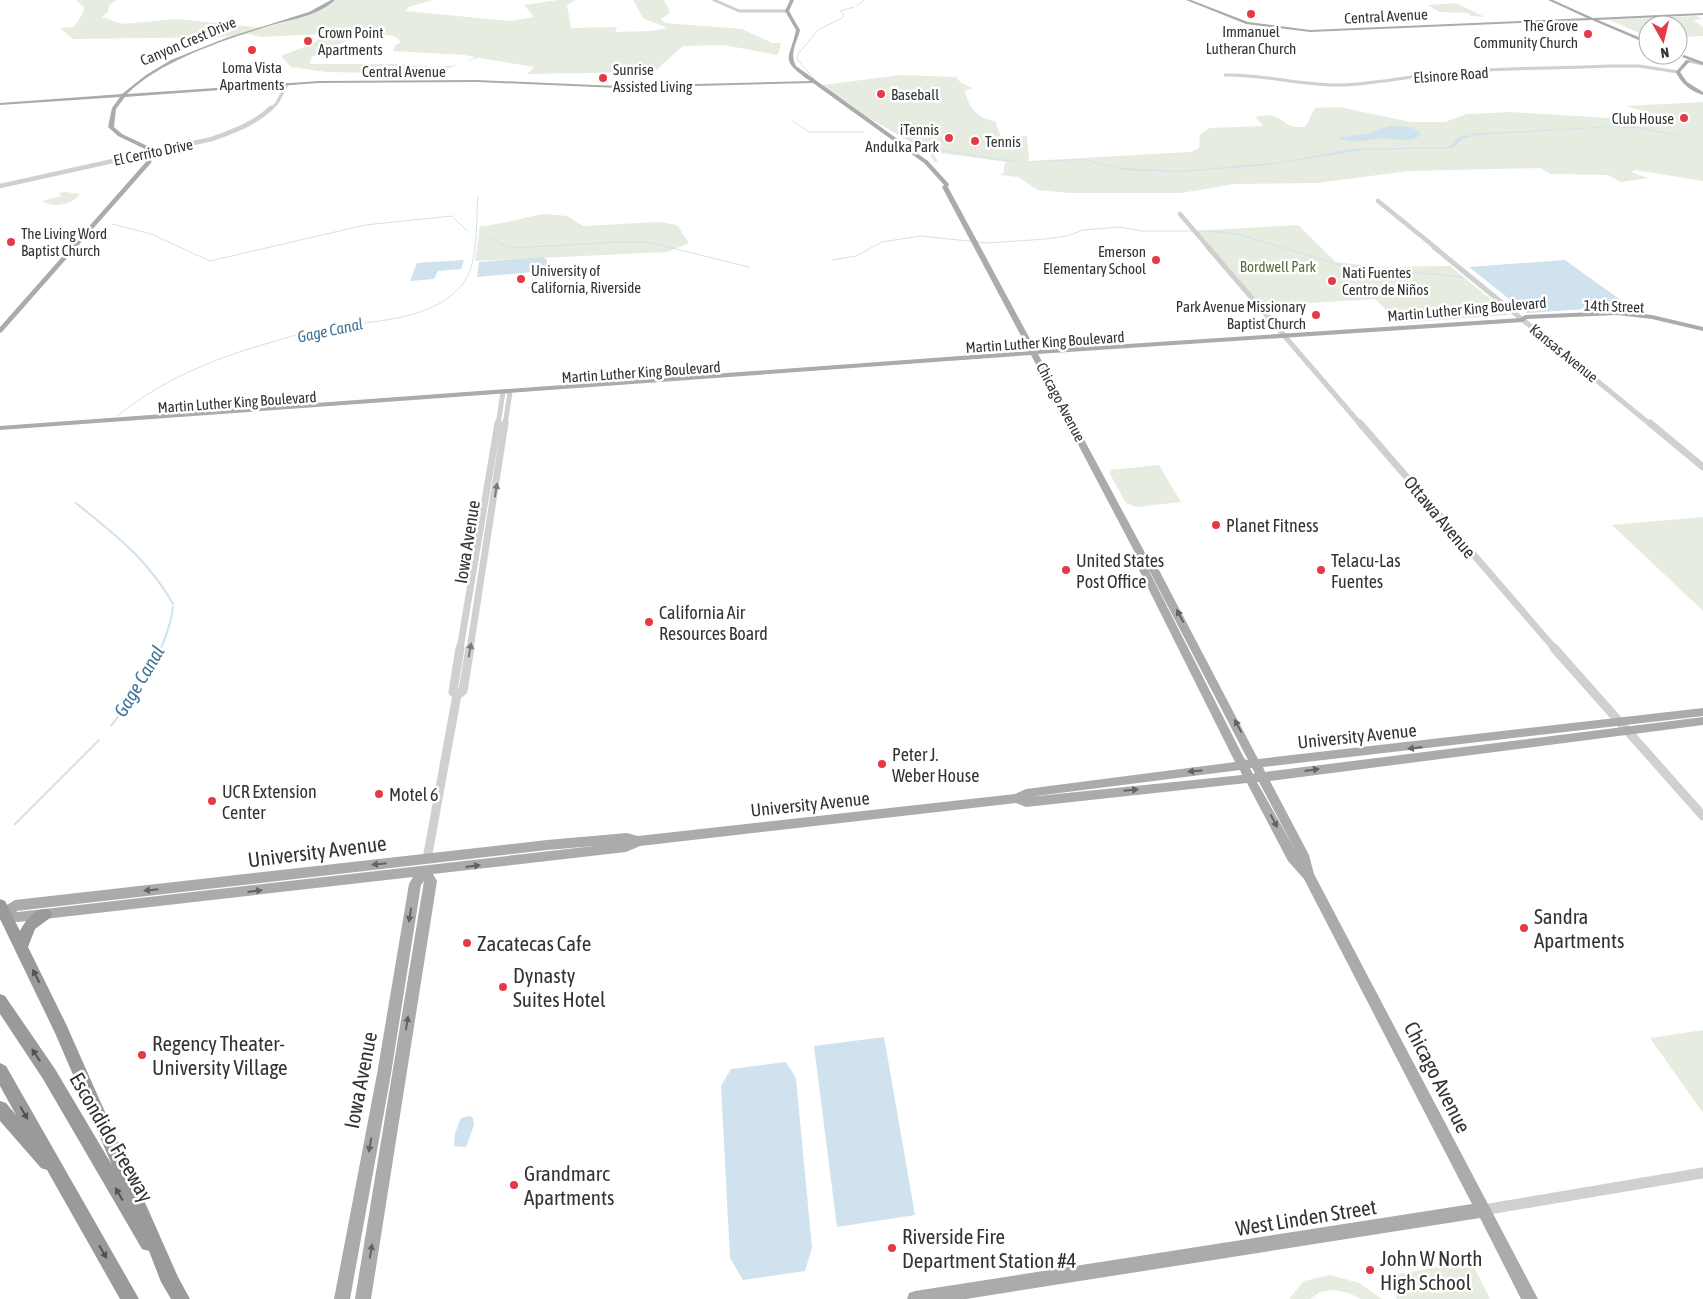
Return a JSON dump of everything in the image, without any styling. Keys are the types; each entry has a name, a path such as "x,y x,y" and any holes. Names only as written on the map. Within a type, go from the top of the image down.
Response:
{"highway":[{"path":"1,911 62,1029 171,1282"},
{"path":"21,947 30,925 45,914"},
{"name":"Escondido Freeway","path":"0,1001 48,1074 181,1299"},
{"path":"0,1071 130,1299"},
{"path":"0,1109 62,1179"}],"main road":[{"name":"Canyon Crest Drive","path":"107,112 138,77 166,62 247,30 304,13 328,0"},
{"name":"Canyon Crest Drive","path":"149,153 152,150 148,147 120,136 112,128 111,116 119,97 144,78 170,63 250,32 308,14 332,0"},
{"path":"784,11 783,6 787,0"},
{"path":"784,11 792,0"},
{"path":"1188,0 1242,22 1280,28"},
{"path":"1193,0 1237,19 1260,25"},
{"path":"1550,0 1638,38"},
{"path":"1557,0 1594,18"},
{"name":"Chicago Avenue","path":"784,11 794,30 784,52 789,68 926,164 939,174 946,185 945,187 1147,566 1154,570 1257,764 1303,855 1308,875 1530,1299"},
{"name":"Central Avenue","path":"1280,28 1324,31 1703,13"},
{"name":"Central Avenue","path":"1280,28 1336,29 1594,18"},
{"path":"1242,22 1280,28"},
{"path":"1286,25 1292,29"},
{"path":"1688,58 1703,64"},
{"path":"1685,65 1678,72 1686,82 1703,94"},
{"name":"Central Avenue","path":"0,104 287,85 461,81 619,87 810,82"},
{"path":"0,331 150,160 149,153 114,138 106,130 104,124"},
{"name":"Chicago Avenue","path":"926,164 940,185 945,187"},
{"name":"Martin Luther King Boulevard","path":"0,433 1035,355 1276,334 1284,336 1523,320 1525,317 1602,312 1652,317"},
{"name":"14th Street","path":"1523,320 1532,322 1623,317 1703,331"},
{"name":"14th Street","path":"1652,317 1703,331"},
{"name":"Martin Luther King Boulevard","path":"0,428 507,394"},
{"name":"Chicago Avenue","path":"1147,566 1144,570 1244,766 1292,857 1308,875"},
{"name":"University Avenue","path":"1016,798 1026,802 1263,777 1471,750 1703,712"},
{"name":"University Avenue","path":"1,911 15,905 426,865 542,857 626,847 638,841 1016,798 1026,793 1257,764 1511,736 1703,721"},
{"path":"1471,750 1486,744 1510,742 1513,739 1511,736"},
{"path":"1048,799 1060,795 1093,790 1097,788 1096,784"},
{"name":"University Avenue","path":"1,911 18,917 426,865 589,841 627,838 638,841"},
{"path":"542,857 550,850 589,841"},
{"name":"Iowa Avenue","path":"342,1299 385,1070 415,884 426,865"},
{"name":"Iowa Avenue","path":"363,1299 431,881 426,865"},
{"name":"West Linden Street","path":"915,1299 1483,1210"}],"street":[{"path":"716,0 735,10 784,11"},
{"path":"1688,62 1703,64"},
{"name":"Elsinore Road","path":"1225,75 1253,74 1322,85 1375,83 1433,74 1610,66 1639,66 1678,72"},
{"name":"El Cerrito Drive","path":"0,186 192,144 237,129 269,112 279,100 287,85"},
{"name":"Kansas Avenue","path":"1378,201 1703,467"},
{"name":"Ottawa Avenue","path":"1180,214 1499,586 1703,816"},
{"name":"Iowa Avenue","path":"457,695 453,692 507,394"},
{"name":"Iowa Avenue","path":"426,865 457,695 463,691 507,394"},
{"name":"West Linden Street","path":"1483,1210 1703,1173"}],"green space":[{"path":"76,0 117,0 109,5 108,12 102,17 122,24 177,19 264,28 310,14 336,0 432,0 409,7 405,11 510,21 534,17 524,5 558,0 576,0 567,5 571,28 617,27 615,32 652,31 667,28 643,18 633,0 664,0 670,13 661,19 665,23 742,29 772,43 781,43 778,55 724,45 683,46 654,72 527,74 534,67 479,58 467,61 475,57 464,55 393,51 395,45 400,43 399,39 389,35 378,34 354,39 330,48 311,58 310,64 398,64 439,67 457,65 436,74 327,72 291,67 281,56 314,43 325,34 260,37 249,34 222,37 73,39 60,28 74,27 83,13 84,7"},
{"path":"1456,3 1485,17 1471,16 1468,13 1440,12 1427,5"},
{"path":"1688,16 1695,16 1703,19 1693,20 1703,27 1703,36 1688,37"},
{"path":"1638,19 1638,33 1610,20"},
{"path":"901,75 956,77 961,83 972,88 965,91 971,107 984,118 995,121 1002,139 1027,136 1029,161 1191,152 1199,148 1200,134 1210,128 1264,126 1255,117 1266,116 1277,117 1294,127 1306,126 1315,108 1340,107 1410,122 1445,122 1467,114 1511,112 1656,121 1658,115 1626,106 1703,102 1703,181 1635,170 1631,172 1648,178 1621,182 1608,175 1550,174 1541,168 1409,171 1317,183 1234,184 1181,193 1070,193 1038,190 1018,177 1000,175 1004,172 1004,165 1007,162 933,152 938,162 934,162 929,152 860,113 822,85"},
{"path":"59,193 80,194 68,203 52,205 42,201 61,196"},
{"path":"545,214 567,216 583,226 659,222 677,225 689,243 667,252 475,261 480,226"},
{"name":"Bordwell Park","path":"1298,225 1336,262 1379,267 1450,266 1510,315 1400,323 1375,299 1262,306 1196,231"},
{"path":"1159,465 1181,502 1136,507 1126,503 1110,474 1111,470"},
{"path":"1703,517 1703,611 1612,525"},
{"path":"1703,1030 1703,1113 1650,1038"},
{"path":"1466,1262 1474,1267 1490,1299 1397,1299 1387,1276"},
{"path":"1330,1275 1359,1283 1382,1299 1361,1299 1349,1293 1334,1290 1320,1292 1310,1299 1289,1299 1304,1281"}],"water":[{"path":"1389,126 1409,127 1419,131 1421,135 1405,140 1381,138 1351,141 1337,138 1367,134"},
{"path":"1619,126 1637,127 1703,140 1634,128 1609,127 1467,134"},
{"path":"1463,135 1470,137 1462,139 1453,148 1363,150 1267,165 1183,172 1124,170 1084,160 1013,162 1085,159 1119,168 1181,171 1283,162 1351,149 1446,147 1451,146 1454,141"},
{"path":"542,257 547,260 547,269 544,271 477,277 479,262"},
{"path":"464,260 461,269 438,271 434,279 410,281 417,263"},
{"path":"1565,260 1629,306 1527,313 1469,267"},
{"path":"884,1037 915,1215 837,1227 814,1046"},
{"path":"786,1062 796,1078 812,1248 805,1271 743,1280 730,1258 721,1086 731,1069"},
{"path":"470,1116 473,1118 474,1125 466,1147 454,1146 455,1133 461,1118"}],"waterway":[{"path":"857,6 864,0"},
{"path":"814,79 797,59 798,54 818,30 842,18 844,15 840,11 854,7"},
{"path":"793,121 809,132 863,132"},
{"path":"891,130 922,147 1016,162"},
{"path":"1465,137 1475,135"},
{"name":"Gage Canal","path":"117,416 150,393 186,373 242,351 303,333 403,317 439,304 454,293 470,271 475,251 478,197"},
{"path":"112,224 151,234 210,261 365,225 452,216 467,231"},
{"path":"832,260 856,256 882,242 921,236 987,243 1046,239 1067,236 1083,230 1120,227 1141,231 1211,231 1237,234 1340,265 1462,277"},
{"path":"485,235 505,246 516,248 648,242 749,267"},
{"name":"Gage Canal","path":"76,503 130,549 152,573 173,604"},
{"name":"Gage Canal","path":"111,726 131,699 158,655 170,624 173,607"},
{"name":"Gage Canal","path":"15,824 99,740"}],"place":[{"name":"Immanuel Lutheran Church","path":"1251,14"},
{"name":"The Grove Community Church","path":"1588,34"},
{"name":"Crown Point Apartments","path":"308,41"},
{"name":"Loma Vista Apartments","path":"252,50"},
{"name":"Sunrise Assisted Living","path":"603,78"},
{"name":"Baseball","path":"881,94"},
{"name":"Club House","path":"1684,118"},
{"name":"iTennis Andulka Park","path":"949,138"},
{"name":"Tennis","path":"975,141"},
{"name":"The Living Word Baptist Church","path":"11,242"},
{"name":"Emerson Elementary School","path":"1156,260"},
{"name":"University of California, Riverside","path":"521,279"},
{"name":"Nati Fuentes Centro de Niños","path":"1332,281"},
{"name":"Park Avenue Missionary Baptist Church","path":"1316,315"},
{"name":"Planet Fitness","path":"1216,525"},
{"name":"United States Post Office","path":"1066,570"},
{"name":"Telacu-Las Fuentes","path":"1321,570"},
{"name":"California Air Resources Board","path":"649,622"},
{"name":"Peter J. Weber House","path":"882,764"},
{"name":"Motel 6","path":"379,794"},
{"name":"UCR Extension Center","path":"212,801"},
{"name":"Sandra Apartments","path":"1524,928"},
{"name":"Zacatecas Cafe","path":"467,943"},
{"name":"Dynasty Suites Hotel","path":"503,987"},
{"name":"Regency Theater- University Village","path":"142,1055"},
{"name":"Grandmarc Apartments","path":"514,1185"},
{"name":"Riverside Fire Department Station #4","path":"892,1248"},
{"name":"John W North High School","path":"1370,1270"}]}
